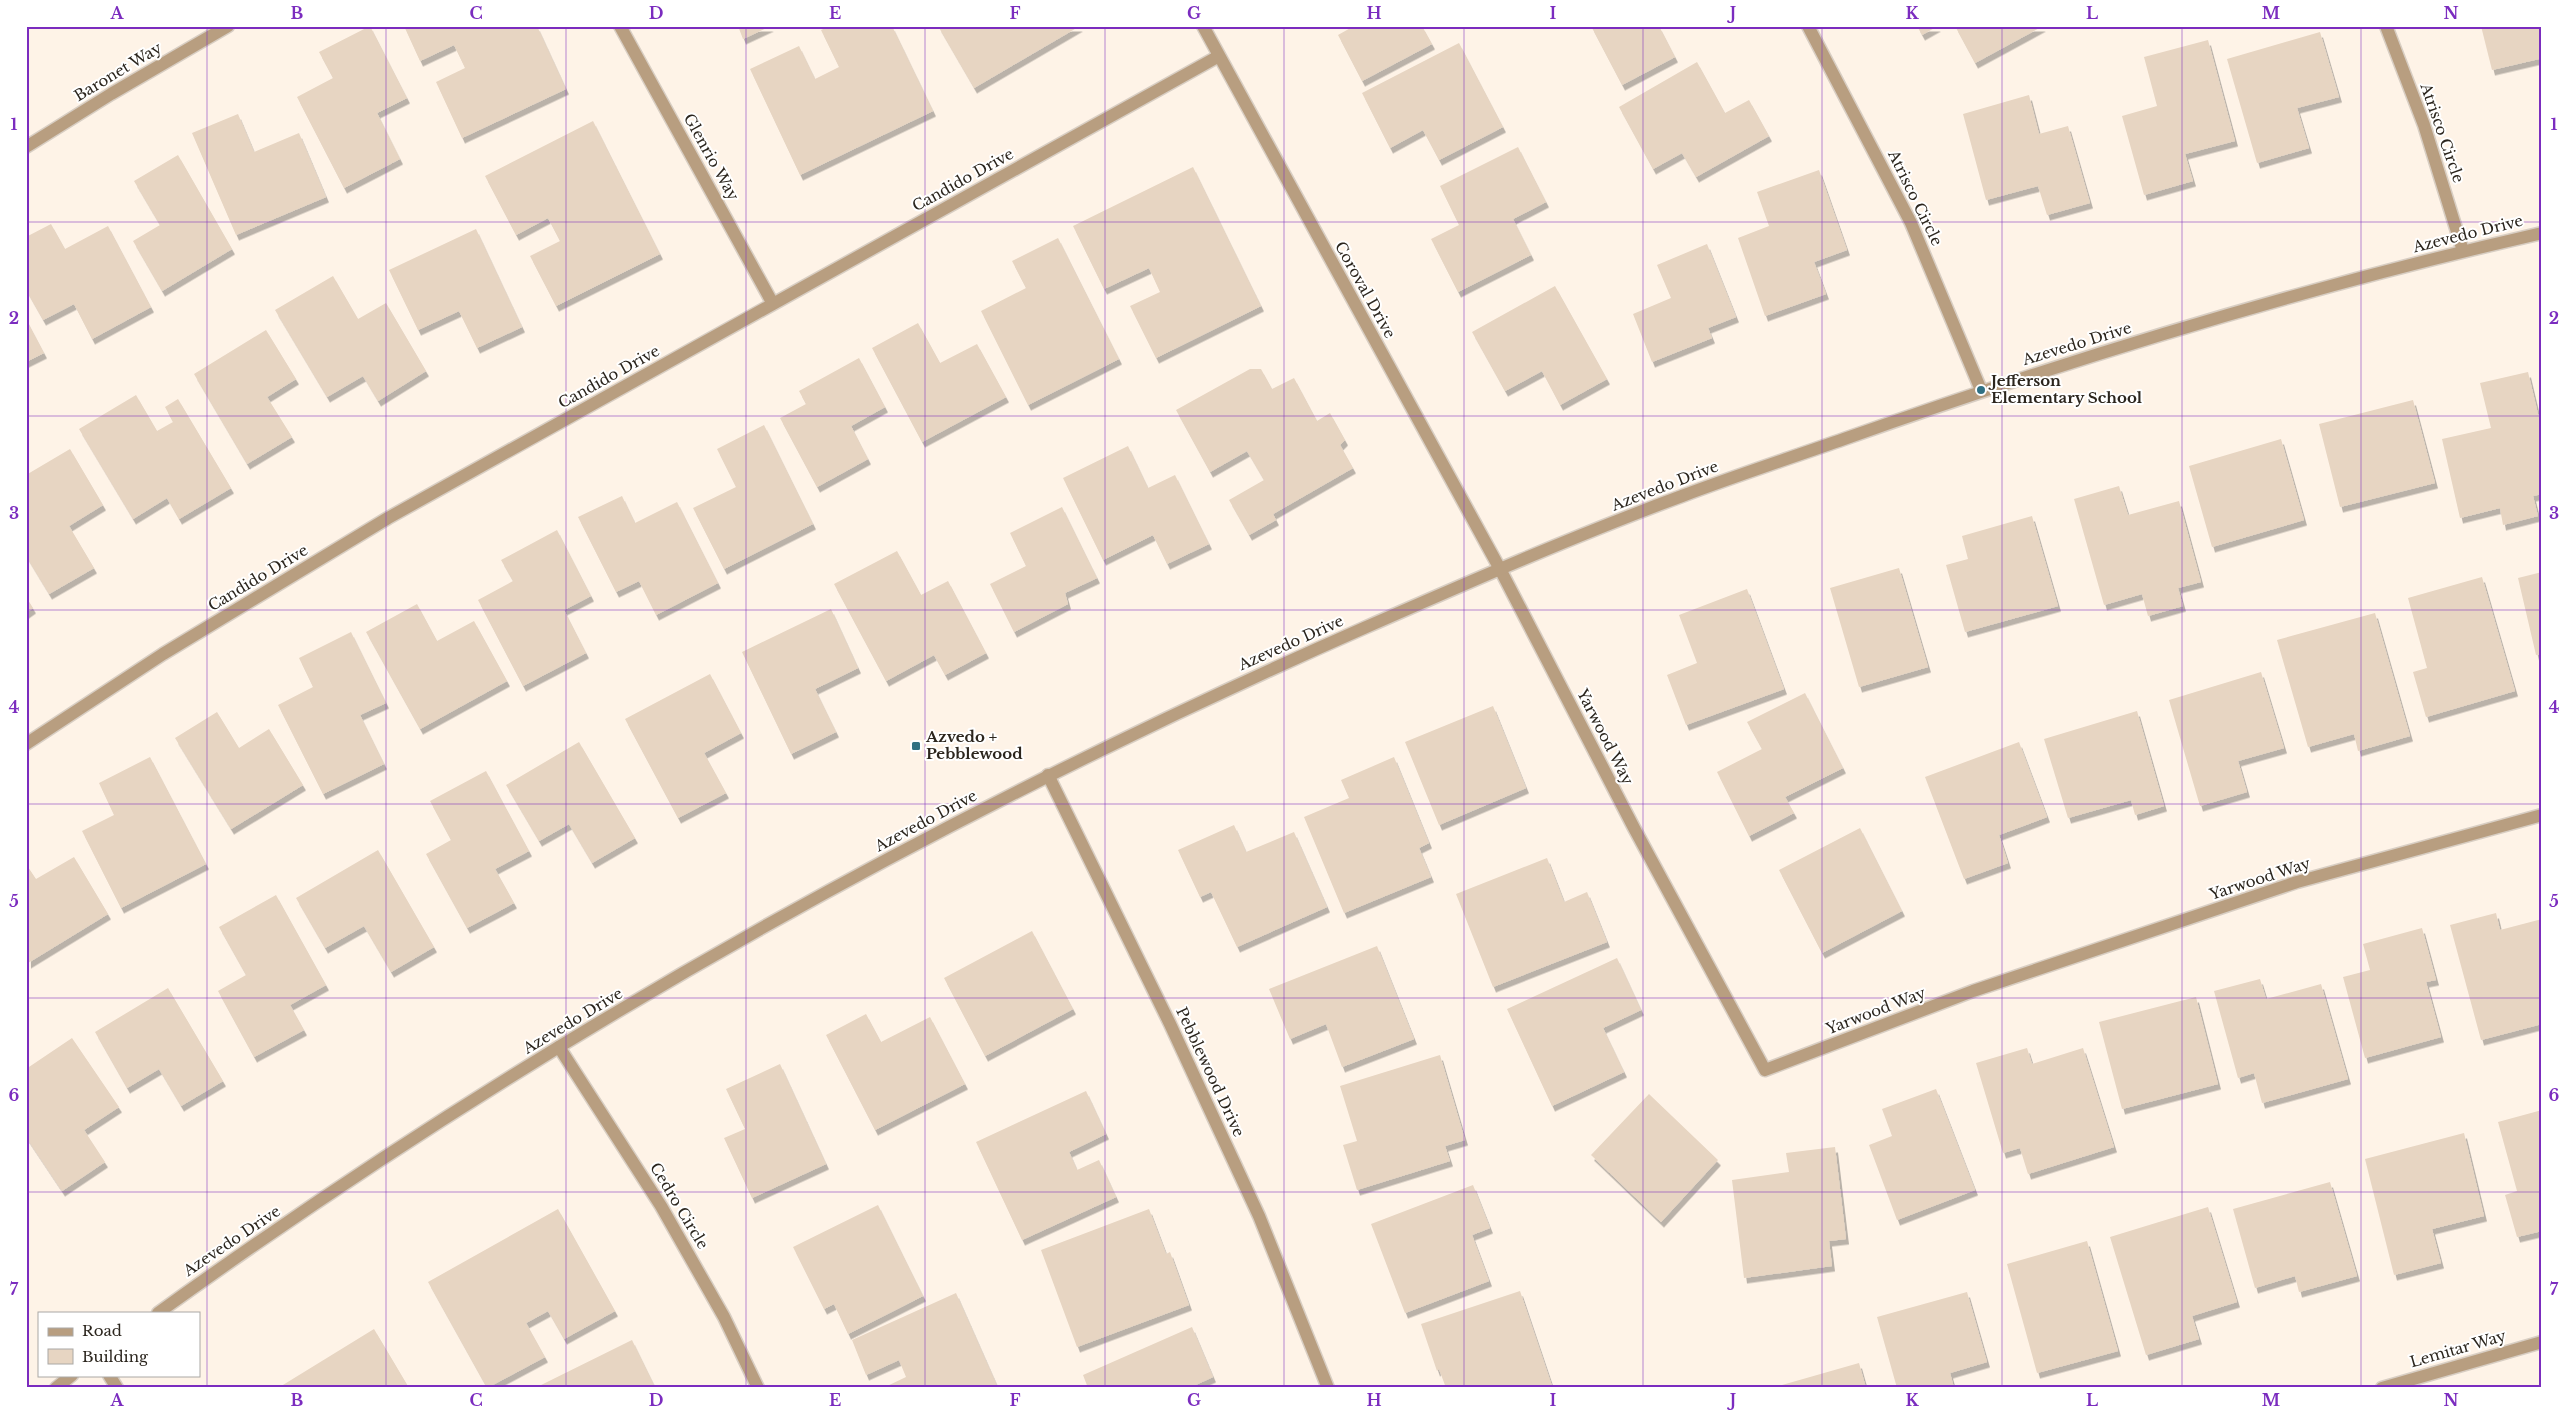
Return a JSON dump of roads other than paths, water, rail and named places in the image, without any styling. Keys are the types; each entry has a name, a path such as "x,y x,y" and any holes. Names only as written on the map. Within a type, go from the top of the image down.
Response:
{"street":[{"name":"Baronet Way","path":"26,147 111,94 228,26"},
{"name":"Glenrio Way","path":"620,26 773,304"},
{"name":"Coroval Drive","path":"1203,26 1500,568"},
{"name":"Atrisco Circle","path":"1808,26 1911,223 1981,390"},
{"name":"Atrisco Circle","path":"2386,26 2424,125 2463,251"},
{"name":"Candido Drive","path":"26,744 163,654 388,518 1219,56"},
{"name":"Azevedo Drive","path":"159,1312 393,1152 559,1048 816,898 1048,775 1238,684 1500,568 1682,496 1981,390 2244,310 2463,251 2542,233"},
{"name":"Yarwood Way","path":"1500,568 1634,828 1765,1070 1973,991 2297,882 2542,815"},
{"name":"Pebblewood Drive","path":"1048,775 1170,1024 1259,1216 1328,1388"},
{"name":"Cedro Circle","path":"559,1048 661,1206 724,1317 758,1388"},
{"name":"Lemitar Way","path":"2382,1388 2542,1342"},
{"path":"56,1388 71,1376"},
{"path":"110,1376 117,1388"}],"place":[{"name":"Jefferson Elementary School","path":"1981,390"},
{"name":"Azvedo + Pebblewood","path":"916,746"}]}
